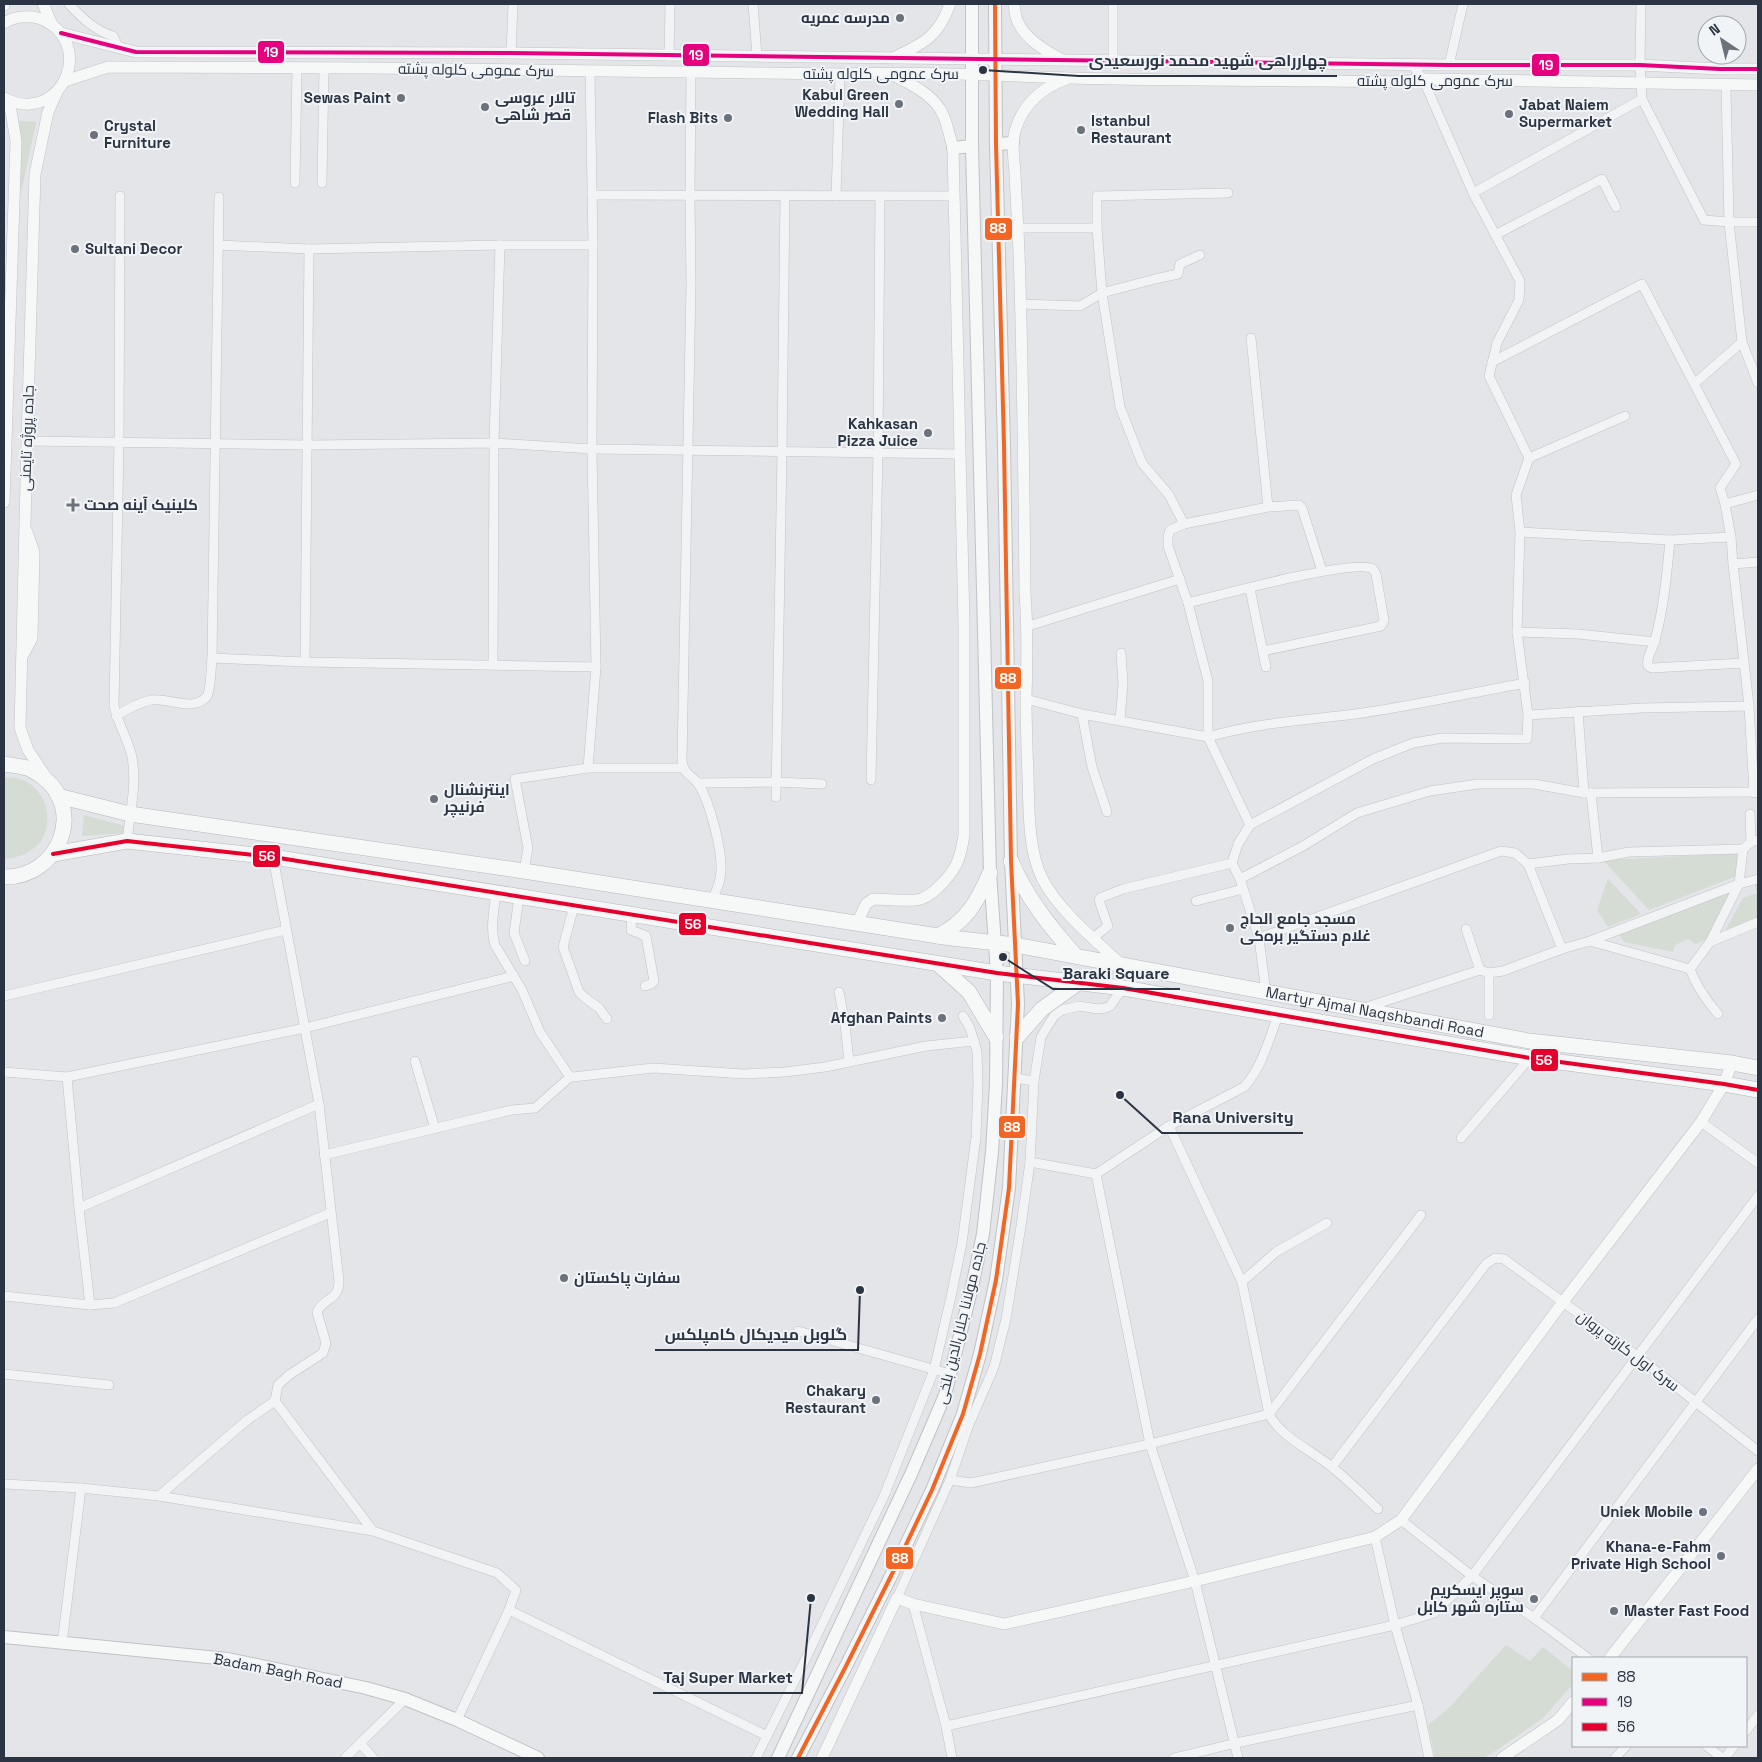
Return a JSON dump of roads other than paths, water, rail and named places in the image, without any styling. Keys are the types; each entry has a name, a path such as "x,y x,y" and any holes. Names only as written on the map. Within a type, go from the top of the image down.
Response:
{"highway":[{"path":"4,764 28,768 48,781 58,796 64,815 62,836 53,854 37,869 16,877 4,877"},
{"name":"Martyr Ajmal Naqshbandi Road","path":"58,796 130,814 524,871 938,936 1016,945 1529,1041 1758,1068"},
{"name":"Martyr Ajmal Naqshbandi Road","path":"53,854 127,841 274,857 997,973 1123,988 1530,1058 1758,1090"},
{"path":"1011,861 1028,896 1076,956"},
{"path":"938,936 954,927 967,914 977,900 990,873"},
{"path":"937,963 969,992 996,1037"},
{"path":"1017,1038 1042,1009 1078,982"}],"main road":[{"path":"43,4 52,24 67,44 70,56 69,69 65,81"},
{"path":"892,58 919,46 937,31 950,4"},
{"name":"جاده مولانا جلال‌الدین بلخی","path":"778,1758 912,1472 945,1395 983,1234 992,1152 996,1084 997,973 990,873 972,146 972,4"},
{"name":"جاده مولانا جلال‌الدین بلخی","path":"798,1758 845,1668 924,1507 962,1414 980,1354 996,1280 1009,1188 1017,1038 1018,975 1011,861 1004,445 996,144 995,4"},
{"path":"1014,4 1017,20 1031,40 1040,48 1062,60"},
{"path":"4,23 23,16 38,18 52,24"},
{"name":"سرک عمومی کلوله پشته","path":"61,34 136,52 511,53 1113,62 1640,65 1758,69"},
{"name":"سرک عمومی کلوله پشته","path":"65,81 108,67 996,74 1071,78 1400,82 1423,79 1641,84 1758,84"},
{"path":"857,923 866,904 873,899 918,900 934,891 947,878 956,865 964,836 964,624 953,148 944,116 934,102 921,90 889,73"},
{"path":"1071,78 1052,84 1037,94 1028,104 1016,128 1013,143 1018,228 1025,594 1028,626 1026,699 1029,824 1042,878 1060,903 1122,965"},
{"name":"جاده پروژه تایمنی","path":"48,781 28,750 20,728 26,441 35,174 48,112 57,92 65,81"},
{"path":"4,100 30,104 44,100 57,92"},
{"name":"جاده پروژه تایمنی","path":"4,100 11,111 16,140 4,502"},
{"path":"996,144 1013,143"},
{"path":"953,148 972,146"},
{"path":"822,1758 896,1598 913,1604 1004,1624 1195,1581 1375,1537 1401,1520 1563,1302 1701,1122 1724,1084 1732,1064"},
{"path":"1611,1657 1758,1469"},
{"name":"Badam Bagh Road","path":"4,1637 228,1659 366,1688 405,1700 457,1720 538,1758"},
{"path":"1502,1758 1558,1720 1572,1703"}],"street":[{"path":"69,4 100,32 113,36 119,48"},
{"path":"511,53 513,4"},
{"path":"669,56 670,4"},
{"path":"753,4 757,56"},
{"path":"1113,4 1113,62"},
{"path":"1448,65 1463,4"},
{"path":"1641,4 1640,65 1642,99 1704,220 1758,222"},
{"path":"1266,993 1259,938 1240,879 1232,863 1238,844 1250,825 1373,759 1413,743 1443,738 1527,738 1528,715 1517,632 1520,532 1516,495 1529,458 1489,376 1497,342 1519,300 1520,281 1473,193 1423,79 1412,65"},
{"path":"295,183 296,68"},
{"path":"322,183 324,68"},
{"path":"588,768 596,667 592,449 593,245 590,72"},
{"path":"691,73 691,284 683,768 698,783 714,821 721,877 712,900"},
{"path":"836,196 840,74"},
{"path":"1726,85 1729,222 1742,342 1758,383"},
{"path":"1473,193 1642,99"},
{"path":"1495,235 1602,179 1616,207"},
{"path":"1184,524 1169,496 1142,462 1120,407 1102,293 1097,228 1097,196 1228,193"},
{"path":"592,195 954,196"},
{"path":"120,196 119,442 114,706 116,716 127,739 132,757 134,776 127,841"},
{"path":"776,797 784,196"},
{"path":"871,780 878,453 880,196"},
{"path":"116,716 130,707 153,700 188,704 202,701 208,694 212,658 219,198"},
{"path":"1018,228 1097,228"},
{"path":"218,245 309,249 593,245"},
{"path":"493,665 494,444 500,245"},
{"path":"305,662 309,249"},
{"path":"1020,304 1080,306 1102,293 1155,278 1178,274 1180,264 1200,254"},
{"path":"1240,879 1304,846 1357,812 1430,791 1478,784 1534,784 1587,794 1756,792 1732,538 1720,488 1736,464 1642,284 1492,362"},
{"path":"1251,338 1268,507"},
{"path":"1695,384 1742,342"},
{"path":"1529,458 1625,416"},
{"path":"26,441 308,445 494,444 592,449 960,454"},
{"path":"1725,504 1758,496"},
{"path":"1250,825 1208,737 1208,681 1188,603 1168,546 1168,536 1170,530 1184,524 1268,507 1299,505 1302,508 1322,570"},
{"path":"1520,532 1670,540 1732,538"},
{"path":"1670,540 1664,601 1655,642 1647,661 1648,666 1652,668 1744,664"},
{"path":"1733,564 1758,562"},
{"path":"1188,603 1322,570 1361,566 1373,569 1376,574 1384,620 1382,626 1264,651"},
{"path":"1028,626 1180,579"},
{"path":"1250,589 1266,667"},
{"path":"1517,632 1578,634 1655,642"},
{"path":"1120,653 1123,684 1120,720"},
{"path":"212,658 305,662 596,667"},
{"path":"1026,699 1082,714 1208,737 1225,732 1364,713 1525,684"},
{"path":"1528,715 1578,711 1749,706"},
{"path":"1578,711 1587,794 1598,858"},
{"path":"1082,714 1092,767 1107,812"},
{"path":"524,871 528,848 515,780 588,768 683,768"},
{"path":"698,783 776,782 822,784"},
{"path":"1528,864 1568,859 1598,858 1629,852 1743,849 1755,841 1750,814"},
{"path":"1690,969 1710,942 1739,884 1743,849"},
{"path":"1259,938 1501,851 1515,853 1528,864 1562,949"},
{"path":"159,1496 246,1421 275,1401 278,1385 289,1375 324,1352 326,1343 317,1312 320,1306 336,1296 339,1289 319,1104 274,857"},
{"path":"1093,938 1108,926 1099,900 1100,898 1123,889 1232,863"},
{"path":"1361,1009 1485,972 1502,971 1590,941 1739,884 1758,879"},
{"path":"1196,901 1243,889"},
{"path":"496,893 493,914 493,939 495,945 514,976 540,1032 570,1077"},
{"path":"519,897 514,933 525,961"},
{"path":"574,906 564,943 564,951 579,992 599,1008 607,1019"},
{"path":"632,914 632,930 646,936 654,981 653,984 644,986"},
{"path":"1710,942 1758,922"},
{"path":"1466,929 1485,972 1489,1015"},
{"path":"4,996 286,930"},
{"path":"1590,941 1690,969"},
{"path":"1690,969 1702,993 1718,1014"},
{"path":"4,1072 67,1077 305,1028 514,976"},
{"path":"896,1598 950,1480 968,1427 994,1367 1004,1328 1021,1226 1030,1162 1034,1081 1041,1037 1054,1016 1062,1010 1079,1006 1098,1009 1105,1008 1110,1006 1123,988"},
{"path":"838,992 845,1024 849,1062"},
{"path":"1030,1162 1096,1174 1169,1126 1244,1087 1258,1068 1278,1015"},
{"path":"756,1758 884,1496 934,1370 962,1243 976,1137 978,1083 976,1051 970,1028 962,1016"},
{"path":"324,1155 512,1110 535,1108 570,1077 653,1068 744,1074 785,1072 825,1067 926,1046 974,1041"},
{"path":"1461,1138 1530,1058"},
{"path":"415,1060 435,1129"},
{"path":"67,1077 90,1305"},
{"path":"1014,1078 1034,1081"},
{"path":"79,1208 319,1104"},
{"path":"1701,1122 1758,1163"},
{"path":"1169,1126 1242,1282 1272,1421 1281,1430 1332,1467 1378,1509"},
{"path":"1096,1174 1150,1444 1195,1581 1236,1743 1238,1758"},
{"path":"946,1726 1395,1625 1434,1613 1472,1576 1758,1196"},
{"path":"4,1296 90,1305 114,1303 330,1213"},
{"path":"950,1480 971,1483 1150,1444 1269,1414 1421,1215"},
{"path":"1242,1282 1276,1252 1328,1223"},
{"name":"سرک اول کارته پروان","path":"1332,1467 1486,1264 1495,1258 1504,1259 1637,1356 1758,1451"},
{"path":"1534,1618 1758,1319"},
{"path":"798,1331 950,1374"},
{"path":"4,1374 109,1385"},
{"path":"275,1401 373,1531"},
{"path":"4,1484 81,1488 159,1496 373,1531 497,1573 516,1590 509,1610 457,1720"},
{"path":"62,1644 81,1488"},
{"path":"1401,1520 1472,1576 1587,1657"},
{"path":"1375,1537 1395,1625 1418,1705 1429,1758"},
{"path":"913,1604 946,1726 952,1758"},
{"path":"509,1610 767,1736"},
{"path":"345,1758 405,1700"},
{"path":"1174,1758 1418,1705"},
{"path":"1747,1730 1758,1715"},
{"path":"360,1743 373,1758"},
{"path":"1615,1758 1625,1747"},
{"path":"1708,1747 1724,1758 1733,1747"}],"place":[{"name":"مدرسه عمریه","path":"900,18"},
{"name":"چهارراهی شهید محمد نورسعیدی","path":"983,70"},
{"name":"Sewas Paint","path":"401,98"},
{"name":"Kabul Green Wedding Hall","path":"899,104"},
{"name":"تالار عروسی قصر شاهی","path":"485,107"},
{"name":"Jabat Naiem Supermarket","path":"1509,114"},
{"name":"Flash Bits","path":"728,118"},
{"name":"Istanbul Restaurant","path":"1081,130"},
{"name":"Crystal Furniture","path":"94,135"},
{"name":"Sultani Decor","path":"75,249"},
{"name":"Kahkasan Pizza Juice","path":"928,433"},
{"name":"کلینیک آینه صحت","path":"73,505"},
{"name":"اینترنشنال فرنیچر","path":"434,799"},
{"name":"مسجد جامع الحاج غلام دستگیر بره‌کی","path":"1230,928"},
{"name":"Baraki Square","path":"1003,957"},
{"name":"Afghan Paints","path":"942,1018"},
{"name":"Rana University","path":"1120,1095"},
{"name":"سفارت پاکستان","path":"564,1278"},
{"name":"گلوبل میدیکال کامپلکس","path":"860,1290"},
{"name":"Chakary Restaurant","path":"876,1400"},
{"name":"Uniek Mobile","path":"1703,1512"},
{"name":"Khana-e-Fahm Private High School","path":"1721,1556"},
{"name":"Taj Super Market","path":"811,1598"},
{"name":"سوپر ایسکریم ستاره شهر کابل","path":"1534,1599"},
{"name":"Master Fast Food","path":"1614,1611"}]}
